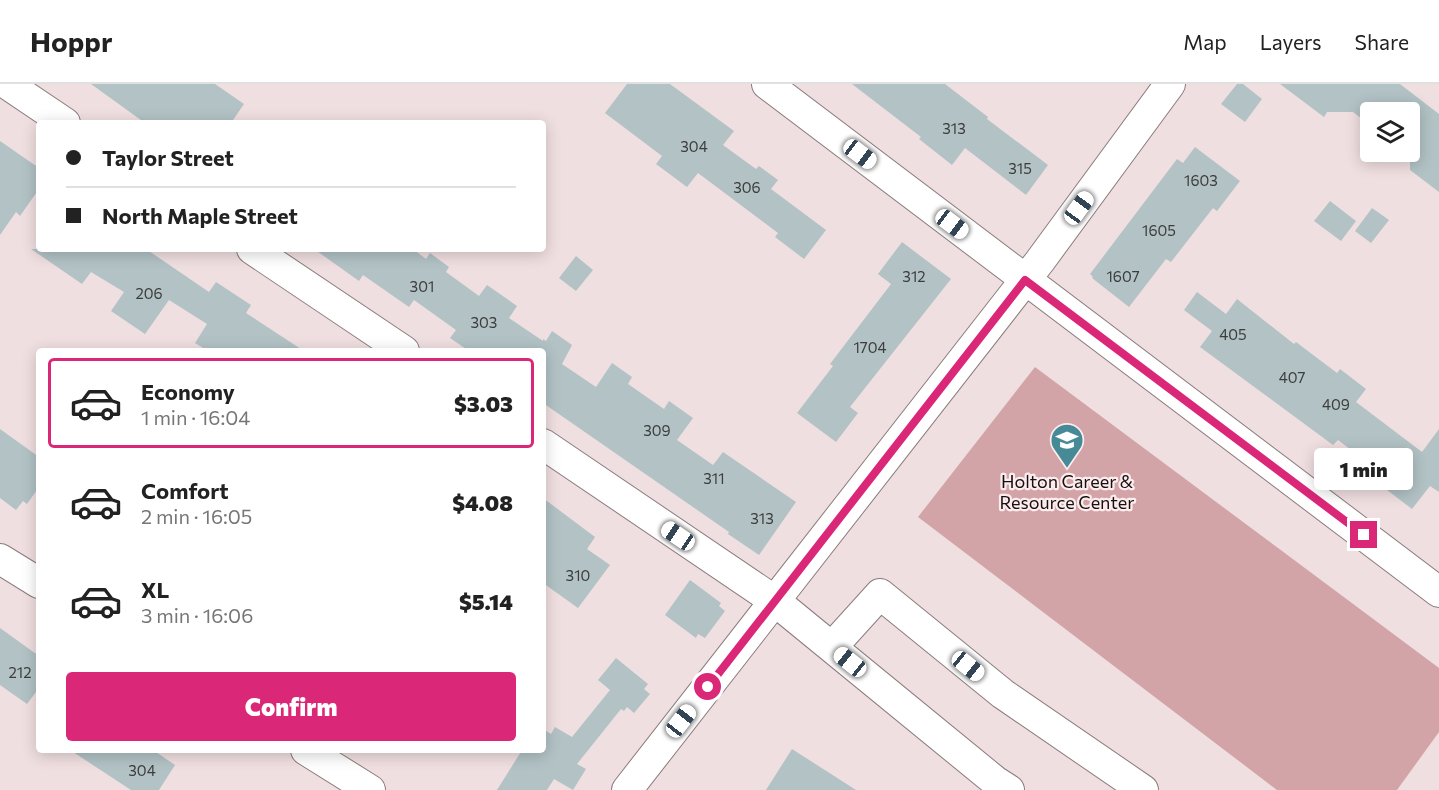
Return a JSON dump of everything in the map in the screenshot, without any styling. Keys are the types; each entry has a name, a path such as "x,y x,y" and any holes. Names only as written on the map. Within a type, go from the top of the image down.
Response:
{"street":[{"path":"7,84 61,120"},
{"path":"767,84 1439,592"},
{"path":"627,790 1025,280 1170,84"},
{"path":"256,252 400,348"},
{"path":"546,446 775,601 1009,790"},
{"path":"0,559 36,581"},
{"path":"832,648 880,594 1003,694 1143,790"},
{"path":"311,753 370,790"}],"shaded area":[{"path":"1035,367 1439,668 1439,732 1397,790 1277,790 918,517"}],"building":[{"path":"91,84 215,84 244,104 233,120 141,120"},
{"path":"627,84 670,84 734,131 723,145 756,169 759,166 778,180 771,189 826,230 804,259 775,237 778,233 698,173 687,187 656,164 662,156 605,113"},
{"path":"852,84 945,84 1048,165 1026,195 965,148 952,165 919,139 921,137"},
{"path":"1237,84 1243,84 1262,99 1245,122 1221,104"},
{"path":"1280,84 1400,84 1439,114 1439,192 1410,170 1410,162 1420,162 1420,102 1360,102 1360,117 1353,112 1327,112 1324,117"},
{"path":"0,141 36,166 36,193 20,216 16,212 0,235"},
{"path":"1195,147 1240,181 1217,211 1213,208 1171,262 1166,259 1129,307 1090,274 1177,159 1183,163"},
{"path":"1330,201 1356,221 1341,241 1314,221"},
{"path":"1372,208 1389,220 1371,243 1355,231"},
{"path":"902,242 951,279 850,407 858,413 836,442 797,413 833,366 830,364 891,284 878,274"},
{"path":"31,249 36,249 36,252 150,252 209,292 216,282 251,305 246,313 299,348 203,348 195,343 207,324 169,300 145,334 111,311 124,292 91,272 82,284"},
{"path":"318,252 417,252 426,259 430,253 449,267 446,272 479,296 487,285 517,306 509,318 543,341 543,339 546,341 552,331 572,345 562,364 596,387 612,363 632,377 628,384 664,409 669,401 693,418 677,440 713,465 723,452 796,502 759,555 546,405 546,348 465,348 450,338 456,330 414,300 409,307 363,275 359,281"},
{"path":"576,256 593,270 576,291 559,278"},
{"path":"1197,292 1226,314 1237,299 1294,344 1296,342 1337,373 1340,369 1366,389 1356,402 1422,452 1439,429 1439,492 1430,486 1412,509 1387,490 1393,482 1338,440 1333,445 1200,347 1212,331 1184,310"},
{"path":"0,429 36,455 36,491 27,504 23,501 16,510 0,498"},
{"path":"546,500 595,537 587,549 610,565 578,608 546,585"},
{"path":"690,580 721,603 719,606 725,611 705,638 698,634 696,638 665,615"},
{"path":"0,628 36,654 36,692 27,704 0,685"},
{"path":"616,658 648,684 644,689 650,694 634,713 627,707 624,711 621,709 577,764 586,769 573,790 554,779 547,790 497,790 520,753 546,753 546,731 551,734 555,727 572,737 610,690 598,680"},
{"path":"792,749 856,790 766,790"},
{"path":"75,753 157,753 175,765 159,790 131,790"}],"place":[{"name":"Holton Career & Resource Center","path":"1067,469"}],"route":[{"path":"708,687 1025,280 1364,535"}]}
